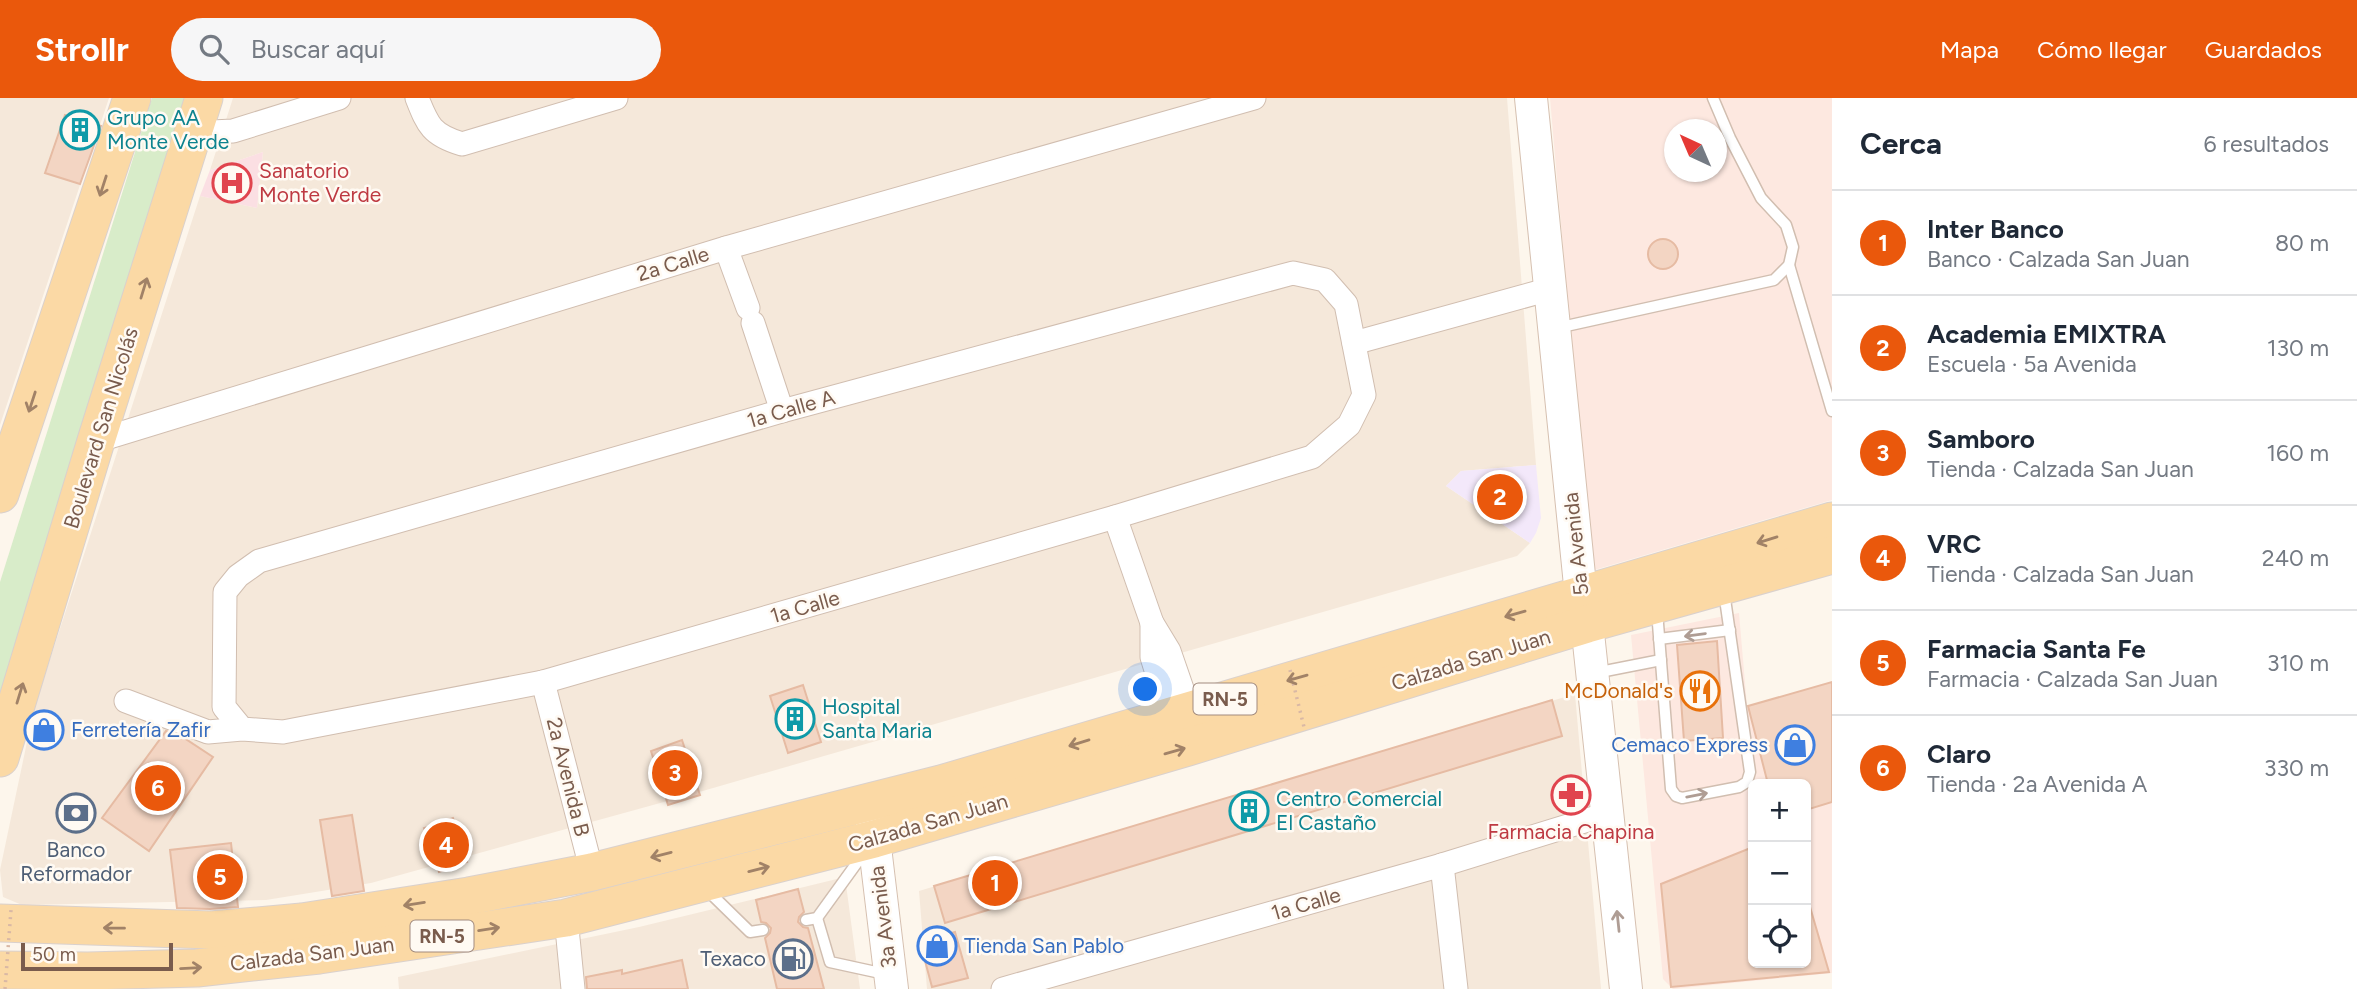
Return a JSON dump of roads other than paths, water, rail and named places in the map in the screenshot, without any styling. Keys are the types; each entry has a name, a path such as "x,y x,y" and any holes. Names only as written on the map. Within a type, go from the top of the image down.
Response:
{"main road":[{"path":"0,494 132,98"},
{"name":"5a Avenida","path":"1531,98 1626,989"},
{"name":"Boulevard San Nicolás","path":"0,758 199,113"},
{"name":"Calzada San Juan","path":"0,970 117,975 197,968 319,955 566,918 874,839 1188,747 1832,521"},
{"name":"Calzada San Juan","path":"6,917 211,930 302,922 469,896 592,872 942,784 1180,712 1584,610 1658,622 1724,586 1832,555"},
{"name":"3a Avenida","path":"869,803 891,982"}],"street":[{"path":"199,113 212,132 233,131 339,98"},
{"path":"416,98 428,126 443,138 462,144 616,98"},
{"name":"2a Calle","path":"96,442 726,248 1254,98"},
{"path":"726,248 782,411"},
{"name":"1a Calle A","path":"242,729 224,707 225,592 238,576 259,561 782,411 1293,273 1325,280 1346,303 1354,343"},
{"path":"1354,343 1550,289"},
{"name":"1a Calle","path":"126,701 208,732 242,729 283,732 543,682 1115,517 1312,457 1349,425 1364,395 1354,343"},
{"path":"1115,517 1152,623 1169,651 1180,712"},
{"name":"2a Avenida B","path":"543,682 592,872"},
{"name":"1a Calle","path":"1003,989 1066,980 1607,814"},
{"path":"1442,865 1455,989"},
{"path":"566,918 573,989"}],"lane":[{"path":"1713,98 1761,198 1786,225 1793,247 1789,265 1832,411"},
{"path":"1554,329 1774,279 1789,265"},
{"path":"1724,586 1750,772 1746,782 1740,786 1682,798 1676,796 1671,789 1658,622 1730,630"},
{"path":"1592,673 1661,660"},
{"path":"874,839 812,919 830,962 891,982"},
{"path":"700,884 750,932 763,930"}],"place":[{"name":"Grupo AA Monte Verde","path":"80,130"},
{"name":"Sanatorio Monte Verde","path":"232,183"},
{"name":"Academia EMIXTRA","path":"1500,497"},
{"name":"McDonald's","path":"1700,691"},
{"name":"Hospital Santa Maria","path":"795,719"},
{"name":"Ferretería Zafir","path":"44,730"},
{"name":"Cemaco Express","path":"1795,745"},
{"name":"Samboro","path":"675,773"},
{"name":"Claro","path":"158,788"},
{"name":"Farmacia Chapina","path":"1571,795"},
{"name":"Centro Comercial El Castaño","path":"1249,811"},
{"name":"Banco Reformador","path":"76,813"},
{"name":"VRC","path":"446,845"},
{"name":"Farmacia Santa Fe","path":"220,877"},
{"name":"Inter Banco","path":"995,883"},
{"name":"Tienda San Pablo","path":"937,946"},
{"name":"Texaco","path":"793,959"}]}
